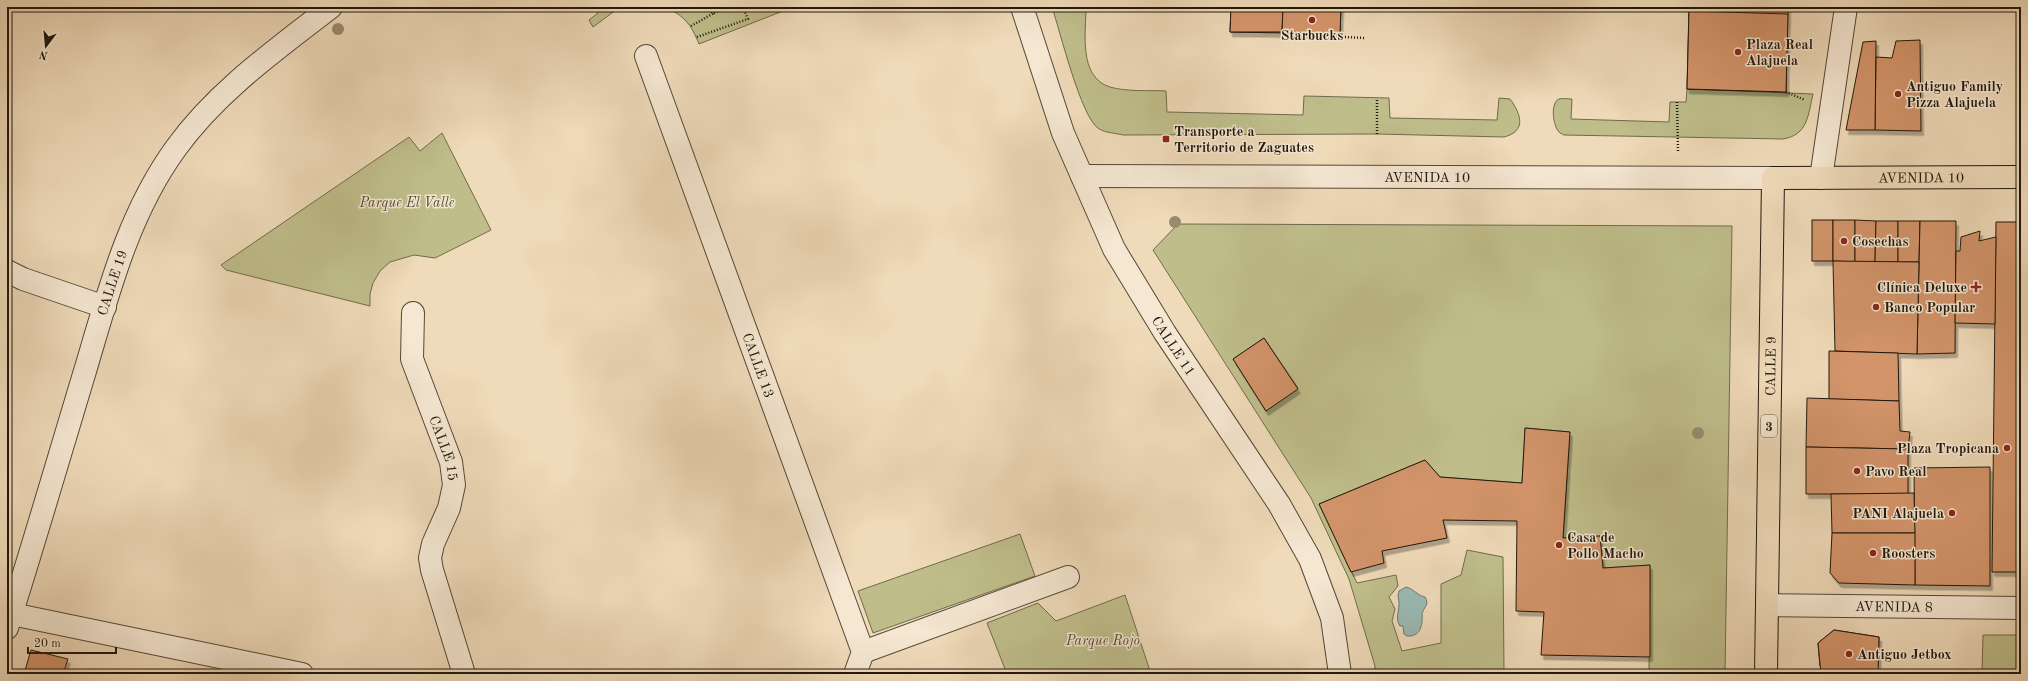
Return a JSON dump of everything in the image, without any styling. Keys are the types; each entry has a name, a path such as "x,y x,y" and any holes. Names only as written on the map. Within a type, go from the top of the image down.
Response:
{"main road":[{"name":"AVENIDA 10","path":"1773,178 2021,177"},
{"name":"CALLE 9","path":"1766,674 1773,178"}],"street":[{"name":"CALLE 19","path":"8,618 105,306 129,232 141,205 176,147 220,98 272,52 331,7"},
{"name":"CALLE 11","path":"1022,7 1063,133 1114,249 1165,333 1279,504 1307,552 1332,618 1340,674"},
{"path":"1821,178 1846,7"},
{"name":"CALLE 13","path":"646,56 863,652"},
{"name":"AVENIDA 10","path":"1082,176 1773,178"},
{"path":"7,271 23,279 105,306"},
{"name":"CALLE 15","path":"413,313 412,359 451,462 454,485 449,508 433,544 430,558 432,570 464,674"},
{"path":"855,674 863,652 1068,577"},
{"name":"AVENIDA 8","path":"1767,605 2021,608"},
{"path":"8,618 302,674"}],"path":[{"path":"700,7 714,13"},
{"path":"691,26 728,7"},
{"path":"697,37 748,19 743,7"},
{"path":"1345,37 1365,38"},
{"path":"1786,92 1812,102"},
{"path":"1377,134 1378,98"},
{"path":"1677,102 1678,178"}],"green space":[{"path":"593,7 620,7 593,27 589,20 598,13"},
{"path":"664,7 793,7 699,44 686,21 677,13"},
{"path":"1052,7 1086,7 1085,41 1088,64 1093,74 1100,82 1110,87 1123,90 1166,91 1167,112 1303,115 1304,96 1389,98 1390,118 1497,120 1499,98 1510,99 1519,116 1519,126 1516,131 1504,137 1377,134 1123,135 1108,132 1099,129 1092,122 1085,109 1078,92"},
{"path":"1687,89 1813,94 1806,123 1802,129 1791,137 1783,139 1564,135 1559,132 1555,125 1553,110 1556,101 1559,99 1572,99 1571,119 1669,122 1670,102 1686,102"},
{"name":"Parque El Valle","path":"442,133 491,230 435,258 414,255 390,262 380,271 373,283 370,294 370,306 226,270 221,265 409,137 420,151"},
{"path":"1178,224 1732,226 1725,674 1375,674 1375,666 1349,579 1311,498 1153,250","holes":["1264,338 1298,388 1266,411 1233,359","1525,428 1570,432 1563,538 1600,536 1603,568 1650,565 1649,670 1504,672 1503,557 1467,550 1461,575 1441,584 1441,643 1402,651 1392,621 1395,609 1389,597 1398,586 1396,575 1357,583 1319,504 1425,460 1440,477 1522,483"]},
{"path":"1020,534 1035,576 873,633 858,591"},
{"name":"Parque Rojo","path":"1125,595 1151,674 1007,674 987,623 1038,603 1056,621"},
{"path":"1983,635 2021,635 2021,674 1982,674"}],"water":[{"path":"1406,587 1425,597 1427,602 1422,614 1420,630 1415,635 1411,636 1404,634 1403,626 1400,626 1398,620 1398,593"}],"building":[{"path":"1231,7 1341,7 1340,34 1230,32"},
{"path":"1231,7 1283,7 1282,32 1230,32"},
{"name":"Starbucks","path":"1283,7 1341,7 1340,34 1282,32"},
{"name":"Plaza Real Alajuela","path":"1689,7 1788,7 1786,92 1687,89"},
{"name":"Plaza Real Alajuela","path":"1689,11 1788,14 1786,92 1687,89"},
{"name":"Antiguo Family Pizza Alajuela","path":"1920,40 1921,131 1875,130 1876,57 1892,58 1896,41"},
{"path":"1876,41 1875,130 1846,130 1863,42"},
{"path":"1812,220 1833,220 1833,261 1812,261"},
{"name":"Cosechas","path":"1833,220 1855,220 1855,262 1833,261"},
{"path":"1855,220 1876,221 1875,262 1855,262"},
{"path":"1876,221 1898,221 1898,262 1875,262"},
{"path":"1898,221 1920,221 1919,262 1898,262"},
{"path":"1920,221 1956,221 1955,353 1917,354"},
{"name":"Plaza Tropicana","path":"1996,222 2021,222 2021,572 1992,572"},
{"name":"Clínica Deluxe","path":"1980,231 1979,241 1996,237 1995,324 1955,323 1956,251 1960,251 1961,237"},
{"name":"Banco Popular","path":"1833,261 1919,262 1917,354 1835,351"},
{"path":"1264,338 1298,389 1266,411 1233,359"},
{"path":"1829,351 1898,353 1899,401 1829,399"},
{"path":"1807,398 1899,401 1900,431 1910,432 1908,449 1806,447"},
{"name":"Casa de Pollo Macho","path":"1525,428 1570,432 1563,538 1600,536 1603,568 1650,565 1650,657 1541,655 1544,612 1516,611 1517,521 1443,520 1447,538 1382,551 1384,563 1351,572 1319,504 1425,460 1440,477 1522,483"},
{"name":"Pavo Real","path":"1806,447 1908,449 1908,494 1806,494"},
{"name":"PANI Alajuela","path":"1990,467 1990,586 1915,585 1914,468"},
{"path":"1914,493 1915,533 1832,533 1831,494"},
{"name":"Roosters","path":"1832,533 1915,533 1915,585 1839,583 1830,573"},
{"name":"Antiguo Jetbox","path":"1834,630 1879,637 1878,666 1820,666 1818,643"},
{"name":"Antiguo Jetbox","path":"1834,630 1879,637 1878,674 1821,674 1818,643"},
{"path":"31,650 68,659 63,674 24,674"}],"place":[{"name":"Starbucks","path":"1312,20"},
{"name":"Plaza Real Alajuela","path":"1738,52"},
{"name":"Antiguo Family Pizza Alajuela","path":"1898,94"},
{"name":"Transporte a Territorio de Zaguates","path":"1166,139"},
{"name":"Cosechas","path":"1844,241"},
{"name":"Clínica Deluxe","path":"1976,287"},
{"name":"Banco Popular","path":"1876,307"},
{"name":"Plaza Tropicana","path":"2007,448"},
{"name":"Pavo Real","path":"1857,471"},
{"name":"PANI Alajuela","path":"1952,513"},
{"name":"Casa de Pollo Macho","path":"1559,545"},
{"name":"Roosters","path":"1873,553"},
{"name":"Antiguo Jetbox","path":"1849,654"}]}
